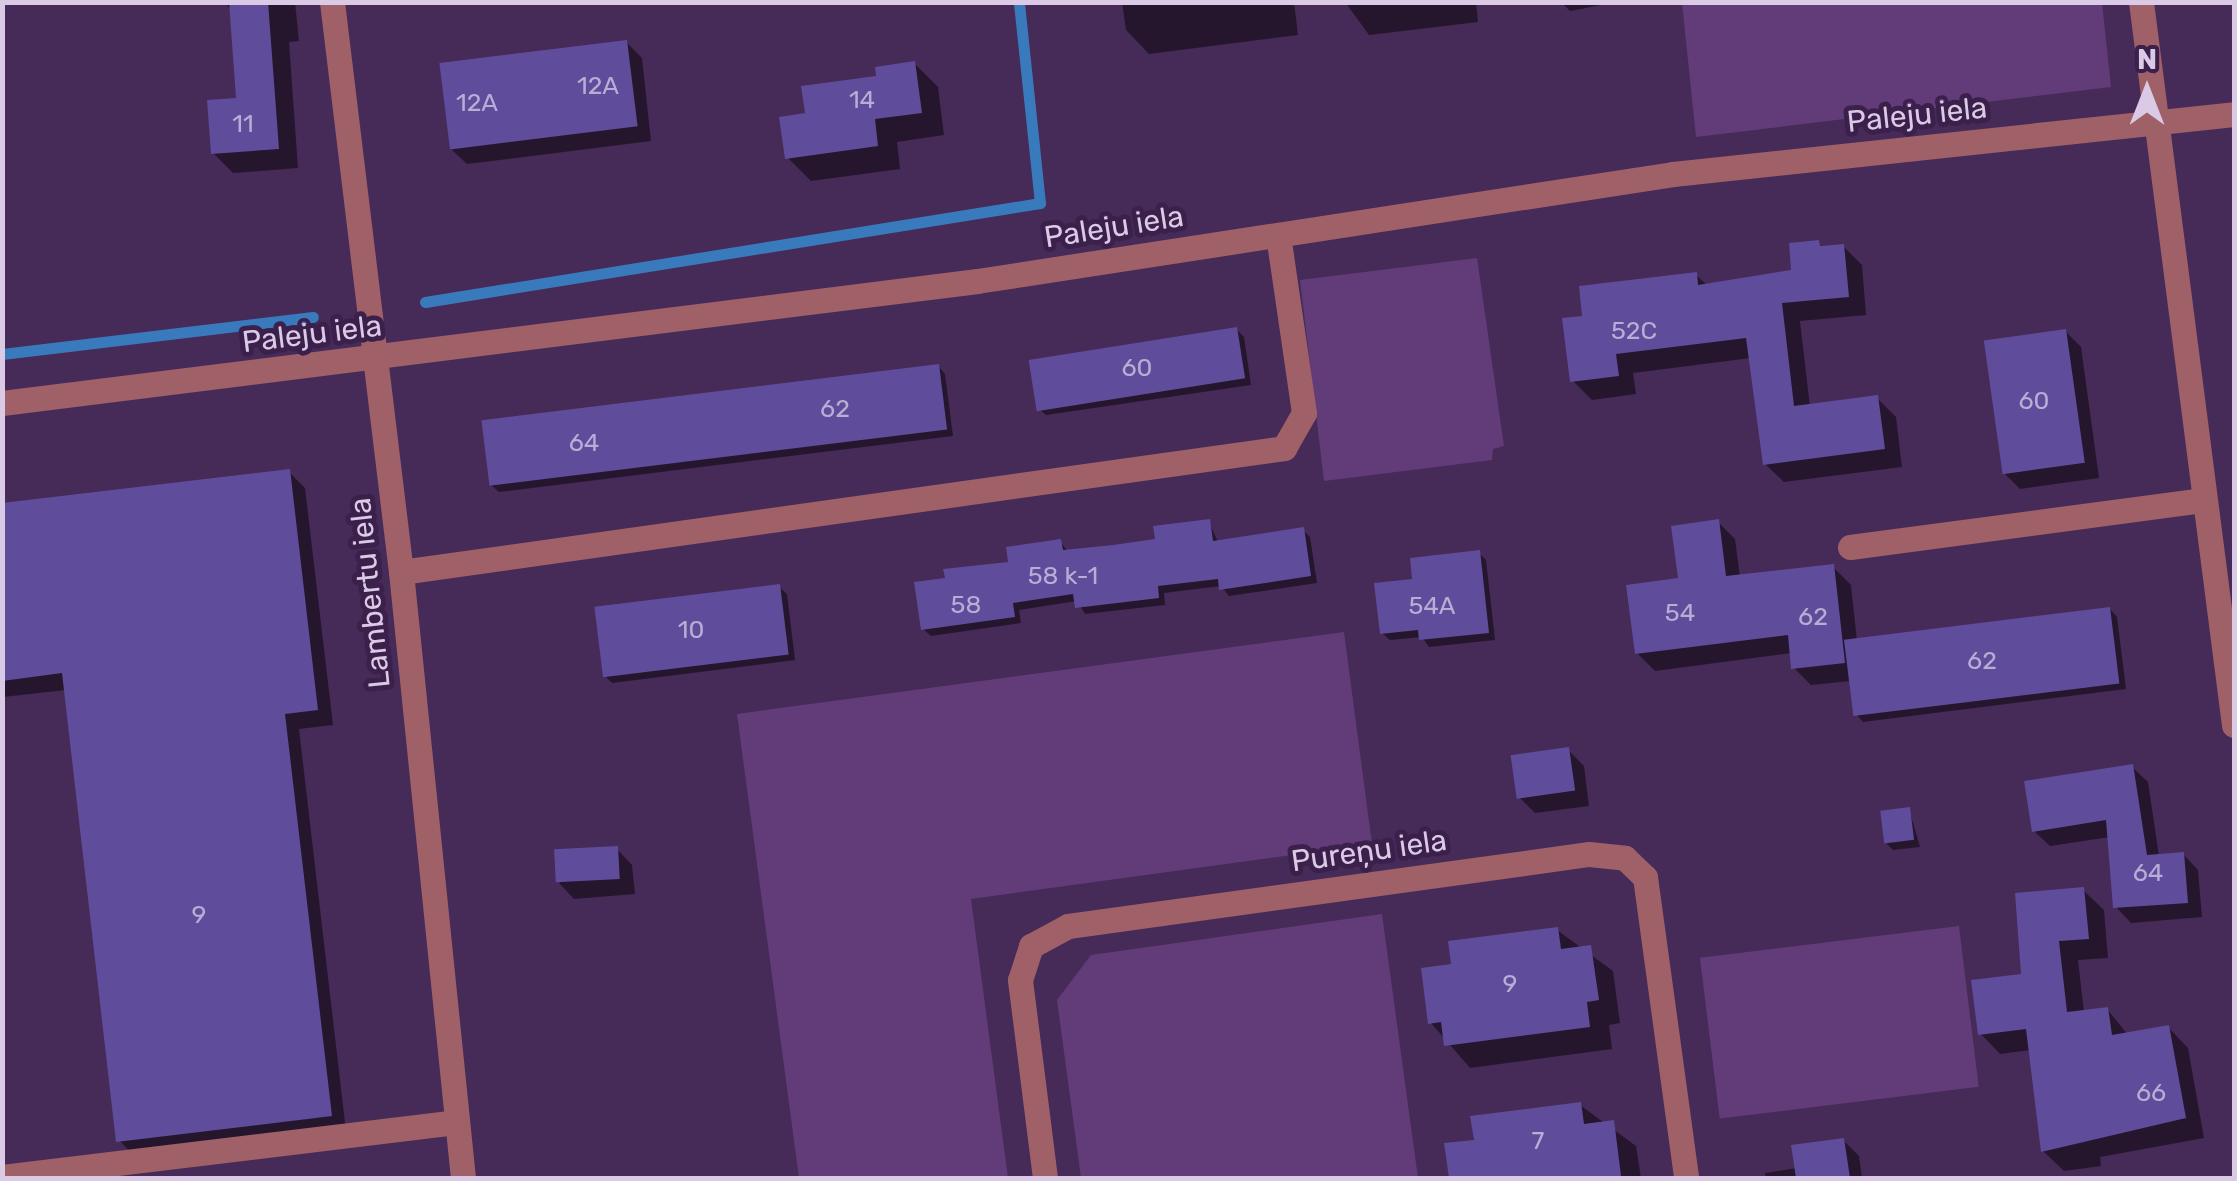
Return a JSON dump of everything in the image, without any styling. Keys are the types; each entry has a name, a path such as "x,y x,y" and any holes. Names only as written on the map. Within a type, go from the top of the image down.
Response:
{"street":[{"name":"Lambertu iela","path":"332,2 378,360 464,1178"},
{"path":"2141,2 2234,725"},
{"name":"Paleju iela","path":"2,404 378,360 1278,235 1673,174 2234,114"},
{"path":"401,572 1284,448 1304,413 1278,235"},
{"path":"1850,546 2204,500"},
{"name":"Pureņu iela","path":"1046,1178 1020,980 1031,946 1068,926 1589,854 1625,858 1645,878 1686,1178"},
{"path":"2,1177 456,1122"}],"shaded area":[{"path":"1682,3 2102,3 2111,87 1696,137"},
{"path":"1477,258 1504,446 1493,449 1492,460 1324,481 1300,280"},
{"path":"1344,632 1372,844 971,899 1008,1178 799,1178 737,714"},
{"path":"1382,914 1418,1178 1081,1178 1057,1000 1091,955"},
{"path":"1959,926 1979,1087 1720,1119 1700,958"}],"building":[{"path":"229,2 268,2 279,149 211,154 207,100 236,98"},
{"path":"627,40 638,126 450,149 439,63"},
{"path":"915,61 922,113 875,119 878,146 785,159 779,117 805,113 801,86 876,76 875,67"},
{"path":"1819,240 1820,246 1844,244 1849,297 1782,303 1794,406 1878,395 1885,449 1763,465 1746,338 1616,354 1619,376 1570,382 1562,318 1582,316 1579,286 1697,272 1698,285 1791,270 1789,243"},
{"path":"1237,327 1245,378 1037,411 1029,360"},
{"path":"2066,329 2085,463 2003,474 1984,341"},
{"path":"939,364 947,430 489,486 481,420"},
{"path":"290,469 318,710 285,714 332,1116 116,1142 62,673 2,681 2,503"},
{"path":"1210,519 1213,541 1304,527 1311,576 1219,590 1218,579 1158,586 1159,598 1075,608 1073,594 1013,603 1015,617 921,630 914,582 945,578 943,569 1008,562 1006,547 1061,539 1063,550 1113,545 1155,539 1153,526"},
{"path":"1719,519 1726,576 1834,564 1845,663 1791,669 1788,635 1635,654 1626,585 1678,578 1671,526"},
{"path":"1480,550 1489,633 1419,640 1418,630 1380,634 1374,583 1412,579 1410,558"},
{"path":"780,584 789,654 603,677 594,607"},
{"path":"2110,607 2119,683 1853,716 1844,640"},
{"path":"1569,747 1575,791 1517,799 1511,755"},
{"path":"2133,764 2147,855 2184,852 2188,903 2113,908 2106,820 2032,832 2024,781"},
{"path":"1910,807 1914,840 1884,843 1880,811"},
{"path":"618,846 620,879 556,882 554,849"},
{"path":"2084,887 2089,939 2059,941 2067,1012 2108,1007 2112,1035 2169,1025 2186,1118 2041,1152 2026,1029 1978,1035 1971,980 2021,974 2015,893"},
{"path":"1558,927 1561,949 1591,945 1599,1000 1587,1002 1590,1027 1444,1046 1441,1022 1428,1024 1421,968 1451,964 1448,941"},
{"path":"1581,1102 1584,1124 1614,1120 1621,1176 1449,1178 1444,1143 1474,1140 1470,1116"},
{"path":"1844,1138 1850,1178 1796,1178 1791,1145"}],"waterway":[{"path":"425,302 1040,203 1019,2"},
{"path":"2,354 313,317"}]}
